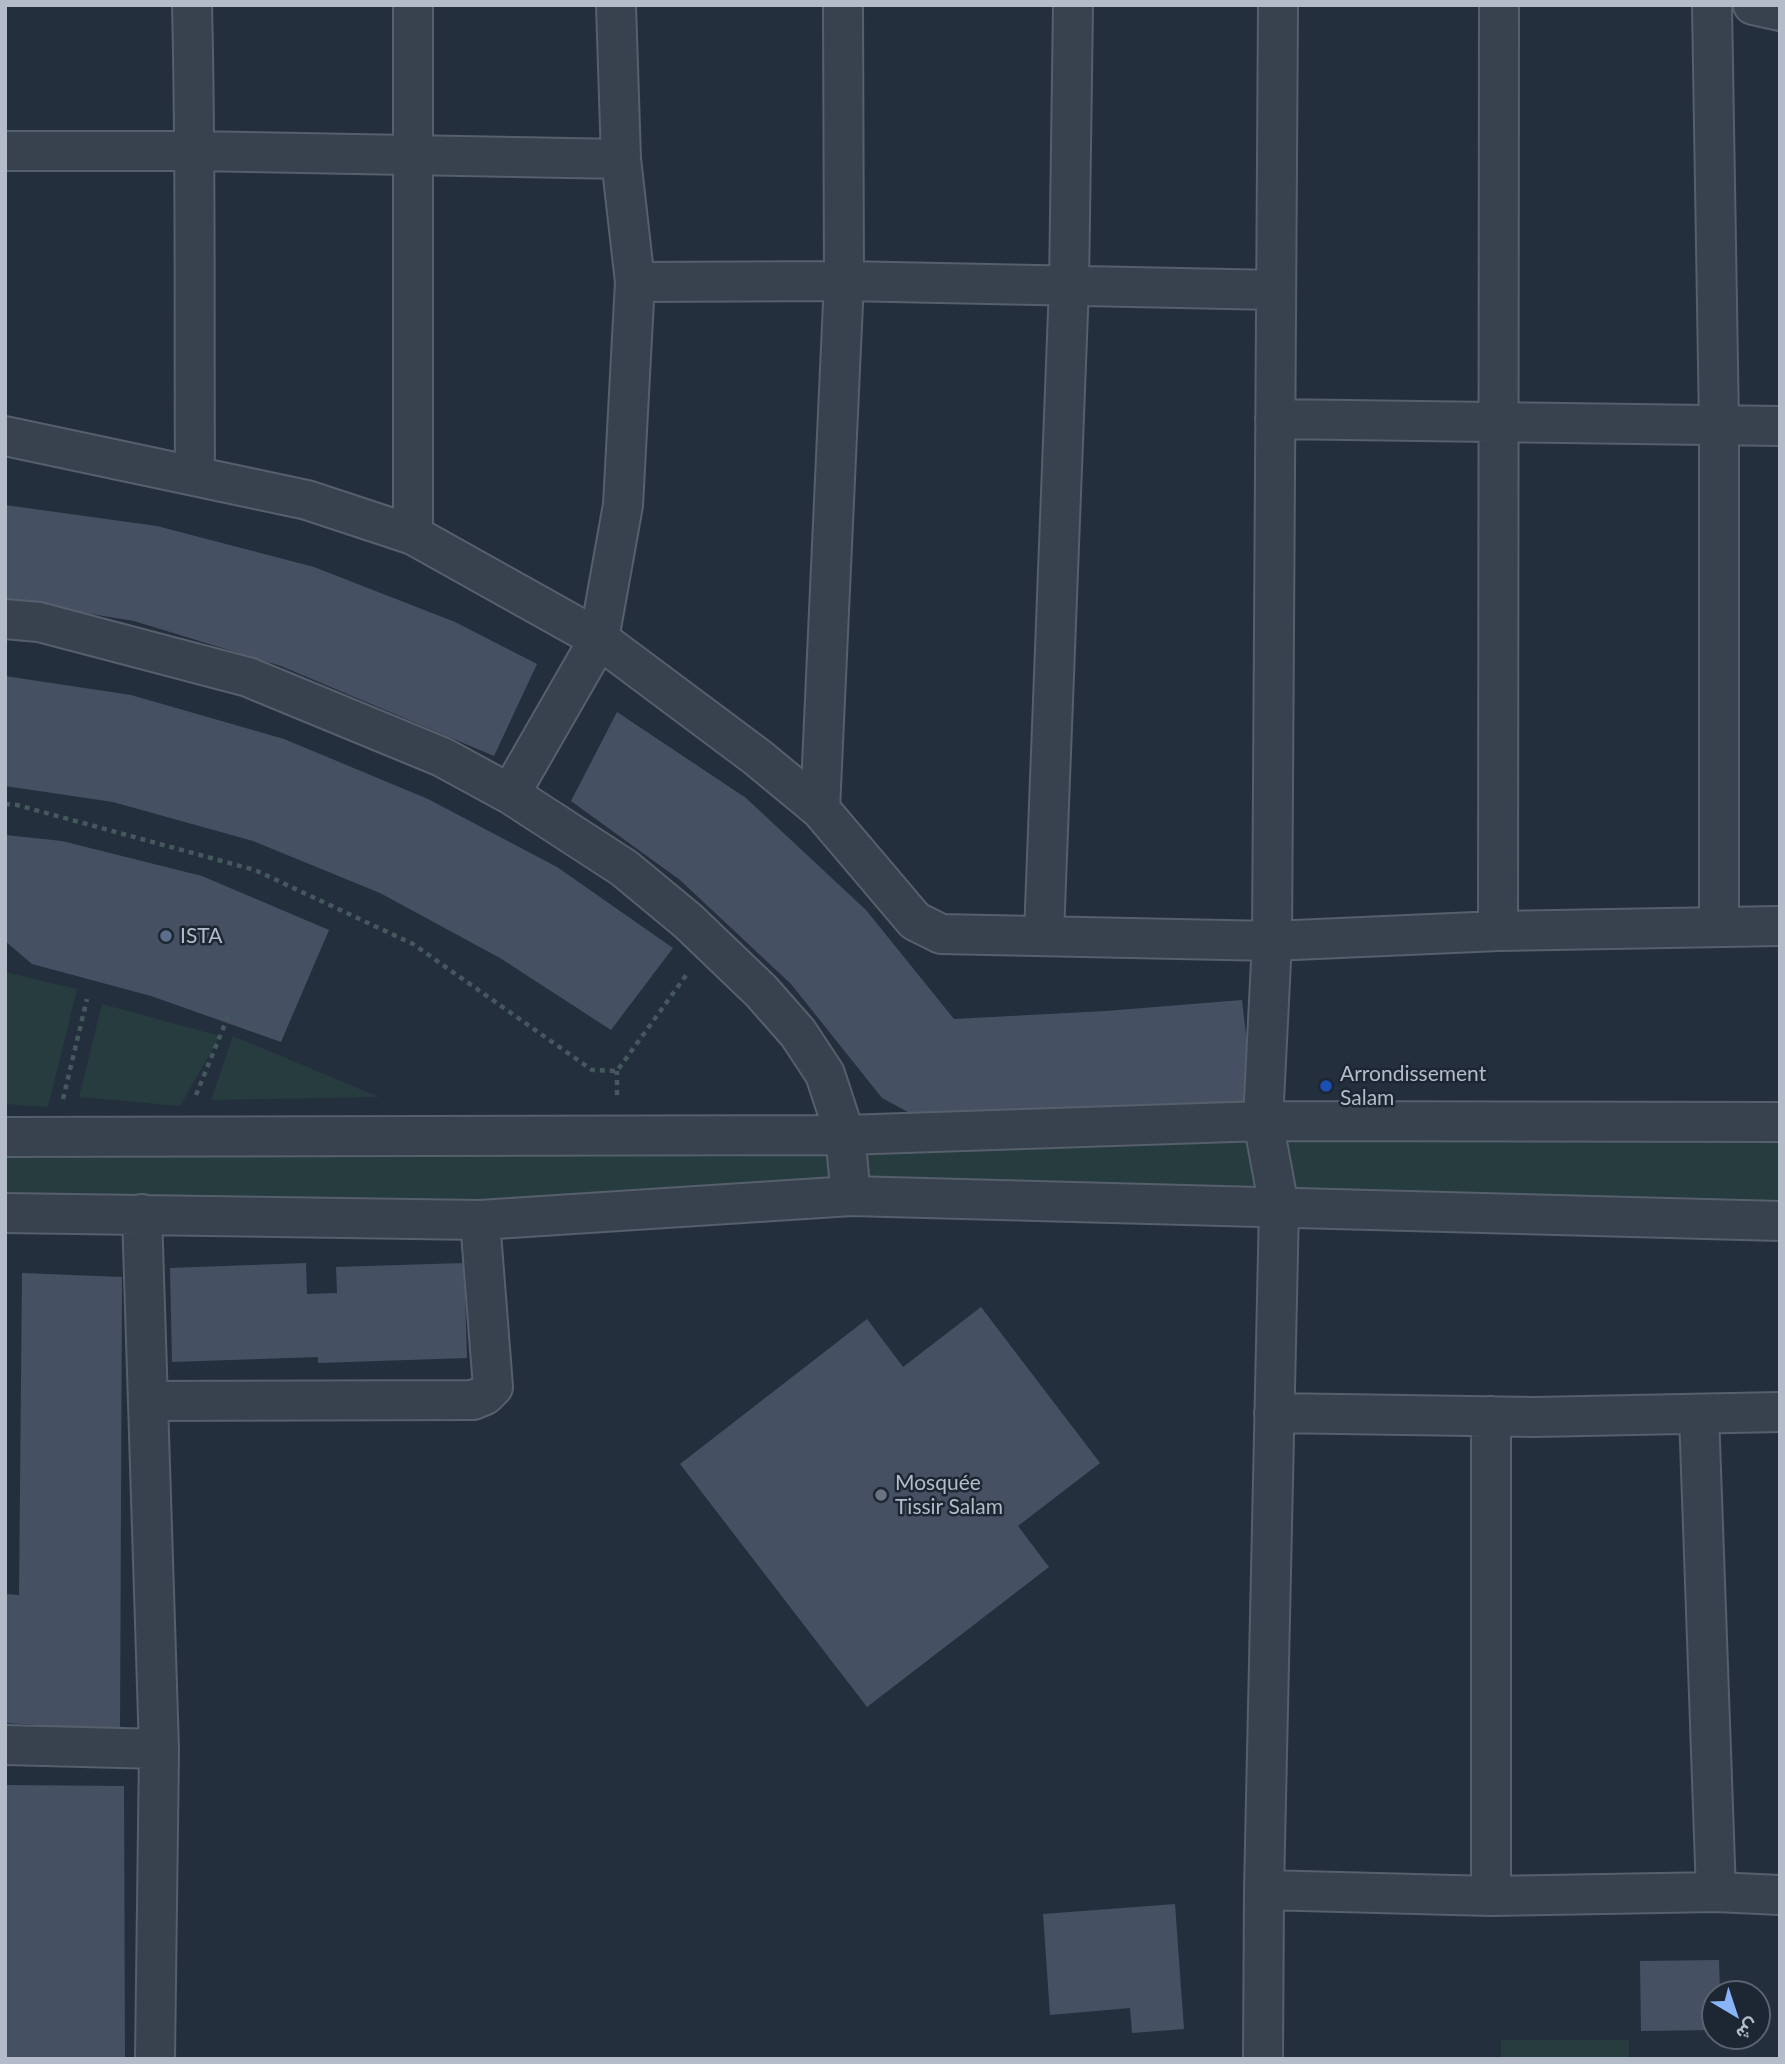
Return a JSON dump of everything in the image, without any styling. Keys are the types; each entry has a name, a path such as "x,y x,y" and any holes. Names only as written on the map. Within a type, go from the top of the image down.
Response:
{"street":[{"path":"192,5 195,475"},
{"path":"413,5 413,535"},
{"path":"510,794 599,639 623,505 635,282 621,159 616,5"},
{"path":"820,809 845,281 843,5"},
{"path":"1044,934 1069,286 1073,5"},
{"path":"1263,2059 1264,1890 1279,1207 1263,1121 1272,941 1278,5"},
{"path":"1498,930 1499,5"},
{"path":"1712,5 1718,425 1719,927"},
{"path":"1753,5 1780,11"},
{"path":"5,151 195,151 621,159"},
{"path":"635,282 845,281 1276,290"},
{"path":"1275,419 1780,426"},
{"path":"5,436 307,500 413,535 599,639 757,757 820,809 915,921 941,934 1044,934 1272,941 1498,930 1780,926"},
{"path":"5,619 39,622 248,677 442,757 510,794 624,868 710,942 761,991 798,1033 825,1074 845,1135 851,1196"},
{"path":"5,1137 845,1135 1263,1121 1780,1122"},
{"path":"5,1213 480,1220 851,1196 1780,1221"},
{"path":"142,1214 159,1749 155,2059"},
{"path":"148,1401 473,1400 485,1395 493,1387 480,1220"},
{"path":"1275,1413 1491,1416 1780,1412"},
{"path":"1699,1414 1716,1892"},
{"path":"1491,1416 1492,1896"},
{"path":"5,1745 159,1749"},
{"path":"1264,1890 1492,1896 1716,1892 1780,1895"}],"path":[{"path":"5,804 256,870 413,944 592,1070 617,1072 710,942"},
{"path":"54,1137 87,999"},
{"path":"180,1135 229,1014"}],"green space":[{"path":"5,972 77,989 48,1107 5,1104"},
{"path":"102,1004 220,1036 180,1106 79,1097"},
{"path":"233,1036 379,1097 211,1100"},
{"path":"1780,1122 1780,1213 5,1210 5,1131"},
{"path":"1501,2040 1629,2040 1629,2059 1501,2059"}],"building":[{"path":"5,505 157,526 314,567 455,622 537,664 494,756 281,666 134,621 5,600"},
{"path":"5,676 131,695 284,739 428,799 557,867 673,948 611,1030 500,958 380,893 253,841 113,802 5,786"},
{"path":"617,712 746,798 866,910 954,1019 1242,1000 1254,1104 928,1123 882,1098 791,984 680,880 571,801"},
{"name":"ISTA","path":"5,835 62,841 202,876 329,930 281,1042 151,996 32,964 5,941"},
{"path":"306,1263 307,1294 337,1293 336,1267 464,1263 467,1358 318,1363 318,1357 172,1362 170,1268"},
{"path":"22,1273 122,1277 120,1730 5,1723 5,1594 19,1595"},
{"name":"Mosquée Tissir Salam","path":"981,1307 1100,1463 1018,1526 1049,1567 867,1707 680,1464 867,1319 903,1367"},
{"path":"5,1785 124,1786 125,2059 5,2059"},
{"path":"1175,1904 1184,2029 1132,2033 1130,2008 1050,2015 1043,1914"},
{"path":"1719,1960 1720,1980 1701,1980 1701,2030 1641,2031 1640,1961"}],"place":[{"name":"ISTA","path":"166,936"},
{"name":"Arrondissement Salam","path":"1326,1086"},
{"name":"Mosquée Tissir Salam","path":"881,1495"}]}
